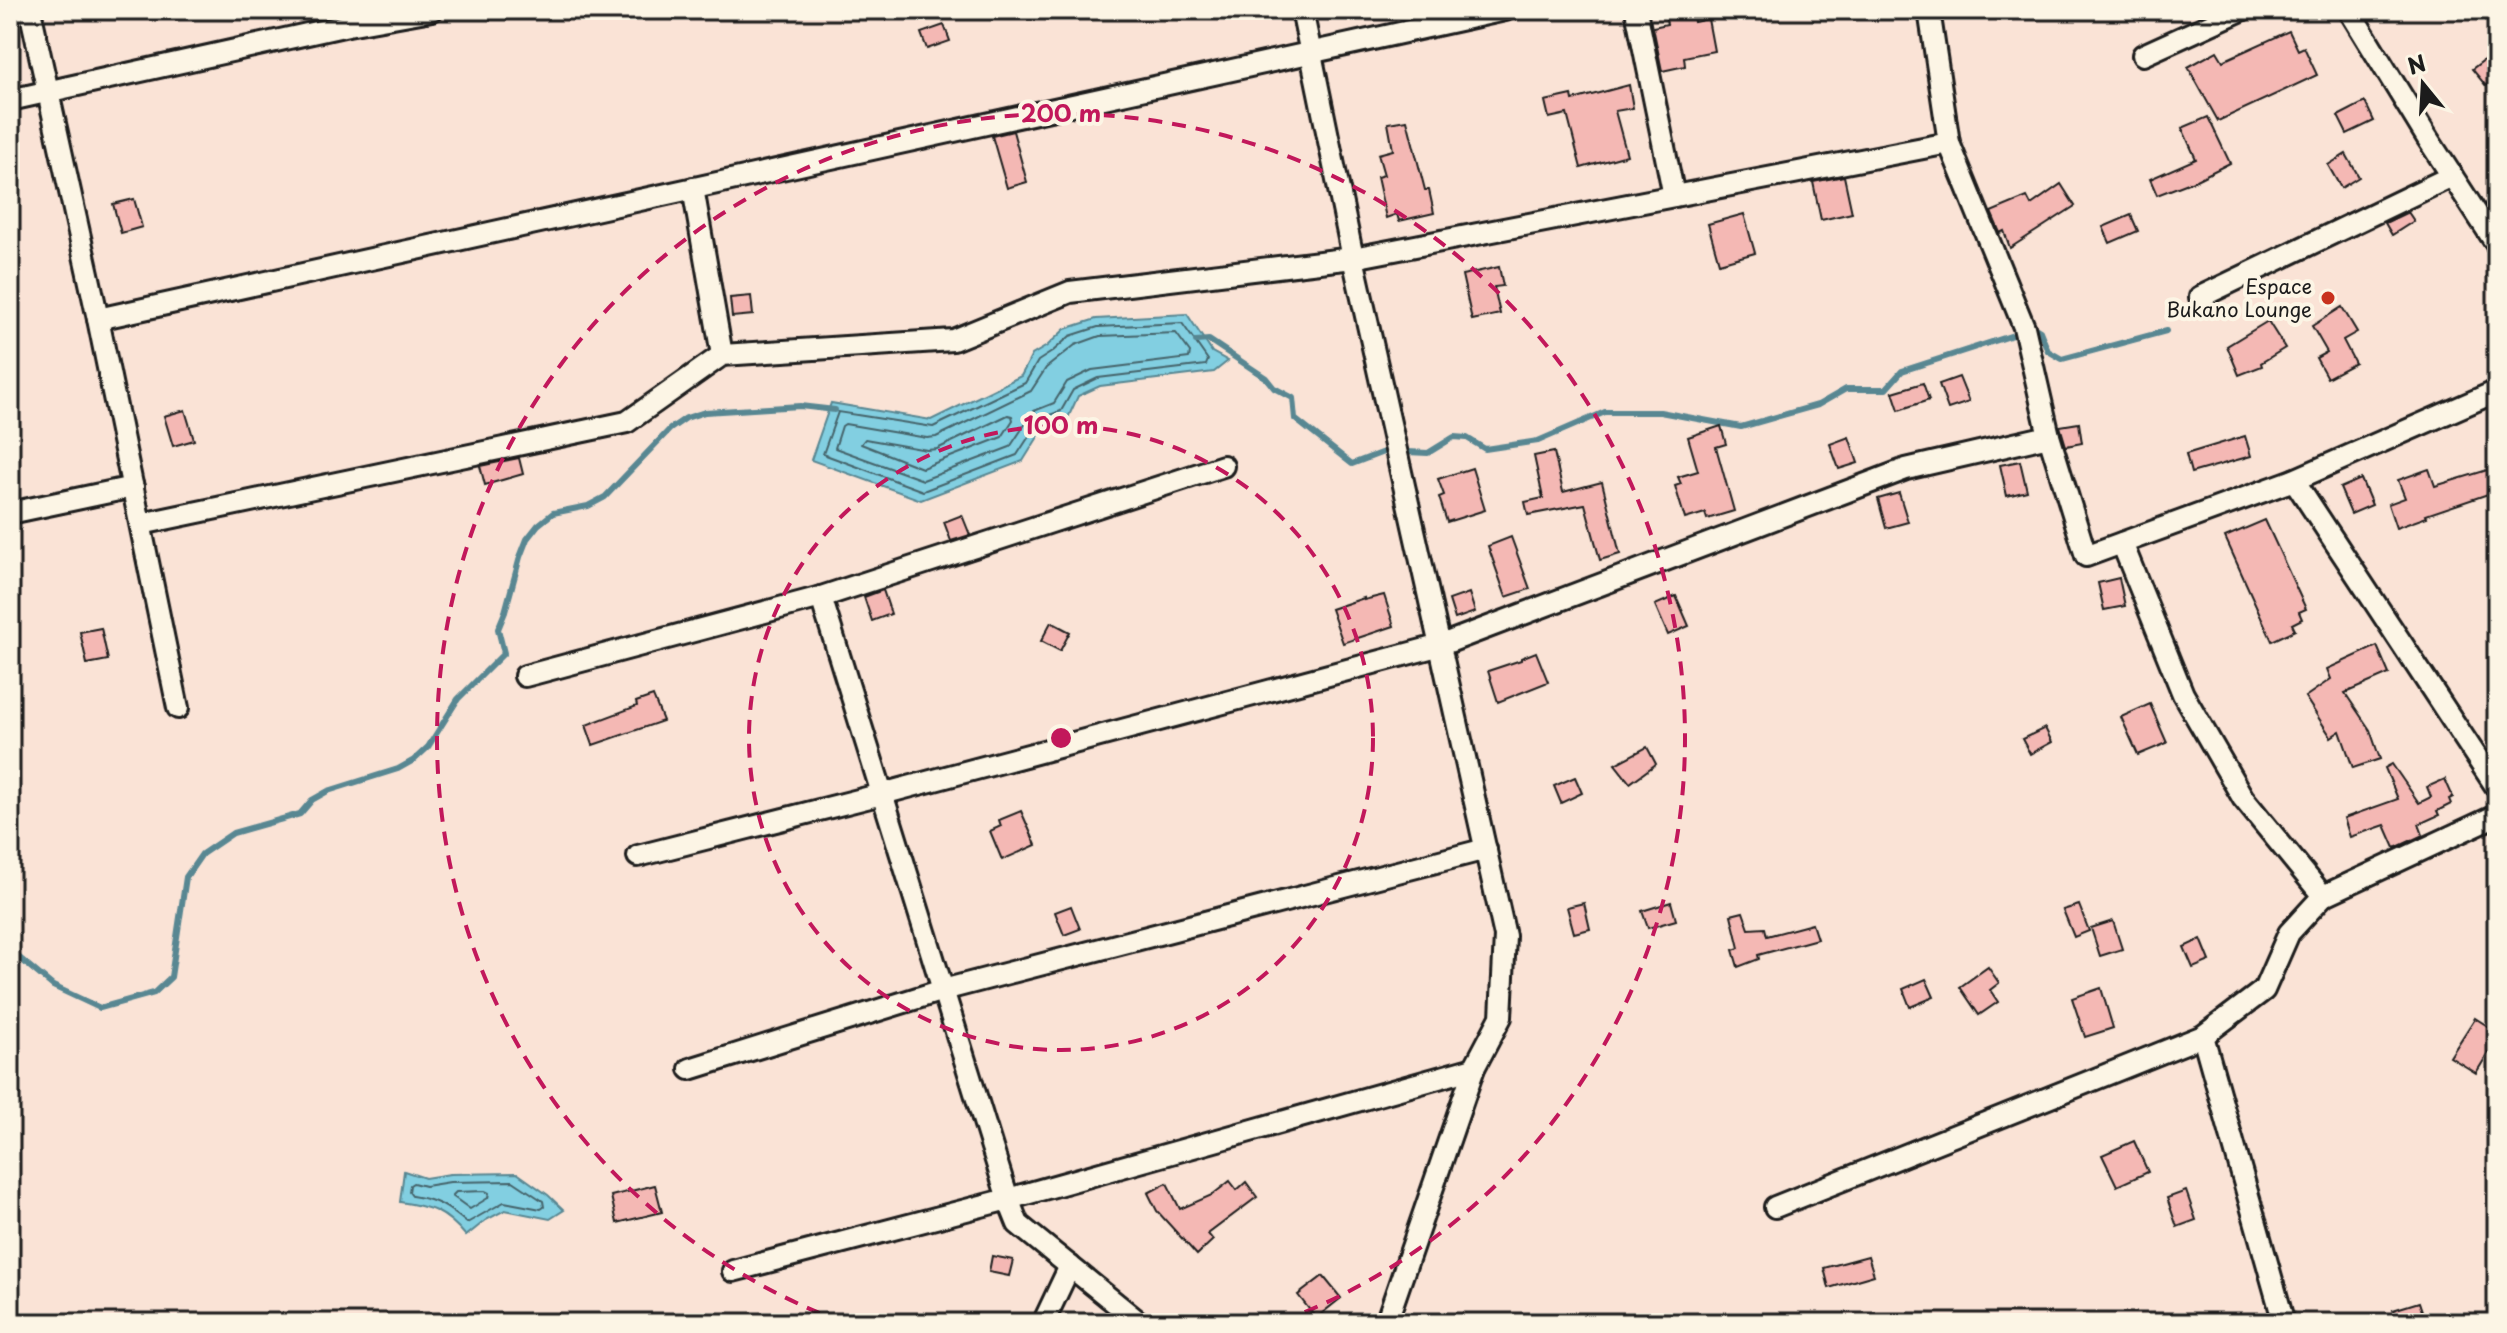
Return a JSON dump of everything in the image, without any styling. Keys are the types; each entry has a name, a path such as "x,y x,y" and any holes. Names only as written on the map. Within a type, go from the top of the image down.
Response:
{"street":[{"path":"30,10 50,92 178,708"},
{"path":"10,100 346,18 432,10"},
{"path":"1302,10 1353,258 1505,936 1501,1017 1474,1068 1386,1323"},
{"path":"98,319 1505,10"},
{"path":"1636,10 1674,196"},
{"path":"1929,10 1949,143 2026,332 2049,436 2086,556 2294,480 2497,391"},
{"path":"2143,55 2242,10"},
{"path":"2352,11 2497,245"},
{"path":"141,524 627,422 722,355 953,340 1070,292 1353,258 1949,143"},
{"path":"2200,297 2452,176"},
{"path":"693,188 722,355"},
{"path":"638,856 1441,645 1906,469 2049,436"},
{"path":"525,676 821,597 1223,466"},
{"path":"2294,480 2497,788"},
{"path":"10,513 133,487"},
{"path":"2122,543 2183,694 2243,798 2323,896"},
{"path":"821,597 1018,1224 1140,1323"},
{"path":"1775,1207 2203,1036 2264,990 2289,933 2323,896 2497,815"},
{"path":"690,1069 943,990 1486,849"},
{"path":"2203,1036 2284,1323"},
{"path":"733,1271 1008,1199 1474,1068"},
{"path":"1043,1323 1070,1266"}],"water":[{"path":"1187,314 1212,352 1228,361 1214,372 1100,386 1078,396 1068,418 1046,424 1023,461 921,500 811,460 831,403 931,420 1021,376 1032,355 1065,329 1096,319"},
{"path":"404,1171 425,1178 450,1174 517,1173 564,1210 550,1219 505,1210 466,1236 437,1212 400,1202"}],"building":[{"path":"1664,10 1692,10 1694,22 1708,19 1714,51 1684,57 1685,66 1662,71 1653,27 1667,24"},
{"path":"944,25 950,41 927,49 921,33"},
{"path":"2289,31 2298,50 2304,47 2317,75 2218,121 2188,67 2217,51 2223,61"},
{"path":"2497,50 2497,78 2486,86 2472,69"},
{"path":"1629,85 1633,108 1615,111 1627,155 1581,168 1567,114 1549,118 1545,101 1572,95 1573,100"},
{"path":"2365,102 2374,121 2347,134 2338,116"},
{"path":"2208,117 2230,163 2157,195 2150,179 2196,159 2182,128"},
{"path":"1407,120 1434,213 1399,221 1397,214 1386,218 1377,177 1384,175 1378,154 1393,150 1388,123"},
{"path":"1013,131 1027,182 1007,188 992,136"},
{"path":"2346,154 2359,177 2341,188 2328,165"},
{"path":"1844,176 1852,213 1821,220 1813,182"},
{"path":"2061,184 2075,206 2010,248 2004,231 2000,233 1991,212 2027,197 2031,205"},
{"path":"134,199 142,227 121,233 113,204"},
{"path":"2408,212 2414,221 2392,235 2385,223"},
{"path":"1744,214 1755,253 1719,263 1708,224"},
{"path":"2131,215 2138,231 2110,243 2103,227"},
{"path":"1499,267 1503,286 1494,287 1500,314 1472,320 1462,275"},
{"path":"751,296 753,315 732,317 730,298"},
{"path":"2342,307 2357,332 2343,340 2355,363 2327,378 2316,358 2327,352 2312,326"},
{"path":"2268,321 2285,348 2261,363 2262,366 2239,375 2227,346"},
{"path":"1959,377 1969,402 1948,409 1939,384"},
{"path":"1923,383 1929,400 1899,410 1893,392"},
{"path":"185,410 194,440 173,446 164,416"},
{"path":"2079,423 2082,443 2066,446 2060,426"},
{"path":"1721,426 1726,444 1716,447 1734,511 1707,519 1705,513 1685,519 1675,486 1681,484 1678,477 1698,471 1688,437"},
{"path":"2245,436 2251,456 2191,473 2186,454"},
{"path":"1849,437 1858,463 1839,469 1830,444"},
{"path":"1554,452 1563,492 1602,482 1620,554 1600,560 1585,504 1528,515 1525,502 1543,498 1534,456"},
{"path":"519,458 523,474 485,485 480,466"},
{"path":"2020,461 2027,491 2007,496 2000,465"},
{"path":"2497,467 2497,491 2396,528 2388,504 2405,498 2398,480 2429,469 2435,486"},
{"path":"1472,468 1485,510 1447,522 1439,497 1444,495 1438,479"},
{"path":"2361,479 2372,505 2351,514 2340,488"},
{"path":"1899,493 1908,522 1886,528 1878,499"},
{"path":"962,515 970,535 951,541 944,522"},
{"path":"2265,520 2306,609 2299,612 2302,619 2292,624 2295,630 2272,641 2225,537"},
{"path":"1511,537 1530,589 1506,597 1488,546"},
{"path":"2119,578 2125,606 2104,610 2098,583"},
{"path":"883,590 891,614 872,621 864,597"},
{"path":"1469,593 1475,612 1455,619 1449,600"},
{"path":"1384,595 1394,626 1343,643 1331,609"},
{"path":"1676,596 1689,626 1668,635 1655,605"},
{"path":"1051,622 1070,632 1060,651 1041,641"},
{"path":"101,628 108,660 87,664 80,632"},
{"path":"2377,646 2389,674 2345,693 2370,730 2380,759 2353,768 2340,731 2331,737 2305,697 2331,679 2327,669"},
{"path":"1536,652 1548,682 1498,702 1488,671"},
{"path":"653,696 663,721 593,745 586,725 637,706 636,702"},
{"path":"2150,704 2167,743 2138,755 2121,717"},
{"path":"2045,728 2052,742 2030,754 2022,739"},
{"path":"1647,747 1656,764 1630,783 1615,764"},
{"path":"2392,764 2419,803 2431,797 2427,787 2445,779 2453,797 2449,799 2451,804 2437,811 2439,815 2419,824 2423,835 2395,848 2385,825 2350,837 2344,818 2398,799 2385,768"},
{"path":"1575,777 1582,793 1561,803 1554,786"},
{"path":"1021,811 1036,845 1002,860 990,831 1001,826 999,820"},
{"path":"1671,902 1676,920 1648,928 1642,911"},
{"path":"1584,903 1590,929 1574,933 1567,907"},
{"path":"2079,905 2089,931 2074,937 2063,910"},
{"path":"1071,906 1080,929 1064,935 1055,912"},
{"path":"1743,912 1749,929 1765,928 1767,936 1812,924 1817,939 1758,955 1759,959 1738,967 1733,950 1739,948 1731,915"},
{"path":"2113,921 2122,949 2100,956 2091,928"},
{"path":"2201,939 2210,961 2193,968 2184,947"},
{"path":"1988,967 1999,983 1990,990 1998,1002 1979,1015 1960,987"},
{"path":"1926,979 1934,997 1910,1007 1903,989"},
{"path":"2101,988 2113,1028 2085,1037 2072,998"},
{"path":"2475,1018 2497,1032 2497,1057 2489,1052 2476,1073 2450,1057"},
{"path":"2134,1141 2148,1172 2117,1186 2102,1155"},
{"path":"1230,1181 1237,1190 1246,1182 1257,1197 1208,1234 1213,1240 1197,1255 1157,1211 1148,1193 1167,1183 1180,1209 1212,1195"},
{"path":"655,1185 662,1212 617,1223 611,1196"},
{"path":"2186,1191 2196,1220 2177,1227 2167,1198"},
{"path":"992,1256 1013,1260 1009,1276 989,1272"},
{"path":"1868,1256 1874,1275 1829,1288 1824,1268"},
{"path":"1323,1276 1341,1298 1316,1318 1298,1295"},
{"path":"2419,1302 2426,1323 2397,1323 2393,1310"}],"waterway":[{"path":"1196,341 1209,340 1266,378 1274,388 1293,398 1295,419 1352,464 1386,451 1428,453 1454,437 1467,438 1485,449 1538,441 1605,412 1660,412 1741,427 1818,405 1846,389 1886,389 1902,371 2035,328 2040,331 2048,351 2062,359 2166,331"},
{"path":"10,950 53,986 100,1008 154,993 171,977 186,877 202,854 233,833 300,814 312,800 328,791 398,769 428,747 458,699 504,653 498,629 520,557 527,539 538,525 553,513 588,506 605,497 670,429 686,418 705,412 800,406 835,410"}],"place":[{"name":"Espace Bukano Lounge","path":"2328,298"}]}
